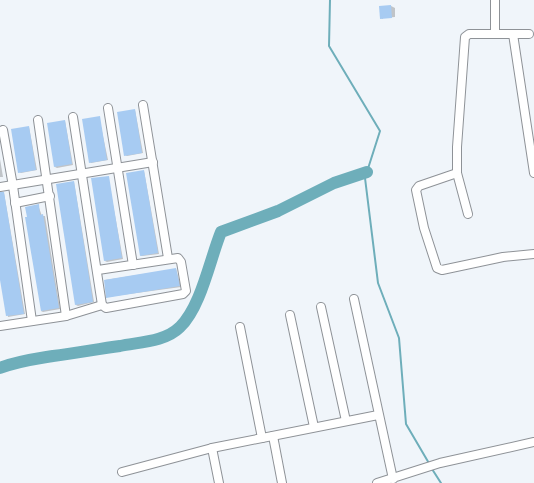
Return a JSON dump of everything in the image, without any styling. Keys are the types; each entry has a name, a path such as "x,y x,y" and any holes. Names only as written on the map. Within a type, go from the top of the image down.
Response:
{"street":[{"path":"494,0 495,34"},
{"path":"468,214 457,173 456,147 465,37 469,34 529,34"},
{"path":"513,34 534,173"},
{"path":"143,105 168,258"},
{"path":"108,108 133,265"},
{"path":"73,117 81,174 98,270 102,305"},
{"path":"38,120 48,180 66,316"},
{"path":"3,130 13,186 32,321"},
{"path":"0,187 118,169 153,162"},
{"path":"457,173 419,186 416,190 424,228 437,268 442,270 503,257 534,254"},
{"path":"15,203 50,196"},
{"path":"0,326 66,316 102,305 106,308 185,293 186,290 181,262 178,258 168,258 98,270"},
{"path":"354,299 393,479"},
{"path":"321,307 346,421"},
{"path":"290,315 314,427"},
{"path":"240,327 262,438"},
{"path":"122,472 212,448 378,415"},
{"path":"273,436 282,483"},
{"path":"377,483 440,463 534,442"},
{"path":"212,448 219,483"}],"building":[{"path":"391,5 392,18 380,19 379,6"},
{"path":"135,109 142,153 124,156 117,112"},
{"path":"100,116 107,160 89,163 82,119"},
{"path":"65,120 72,164 54,167 47,123"},
{"path":"29,126 36,170 18,173 11,129"},
{"path":"144,170 158,253 140,256 126,173"},
{"path":"109,176 122,258 104,261 91,178"},
{"path":"74,181 93,302 75,305 56,184"},
{"path":"0,192 4,192 24,314 6,316 0,280"},
{"path":"39,204 40,215 43,214 59,308 41,311 25,217 27,217 25,207"},
{"path":"176,268 180,286 106,298 104,280"}],"waterway":[{"path":"330,0 329,46 380,131 365,178 378,283 399,338 406,424 430,465"},
{"path":"0,368 26,360 143,342 167,336 180,327 194,308 221,232 278,211 334,183 367,172"},
{"path":"432,469 441,483"}]}
